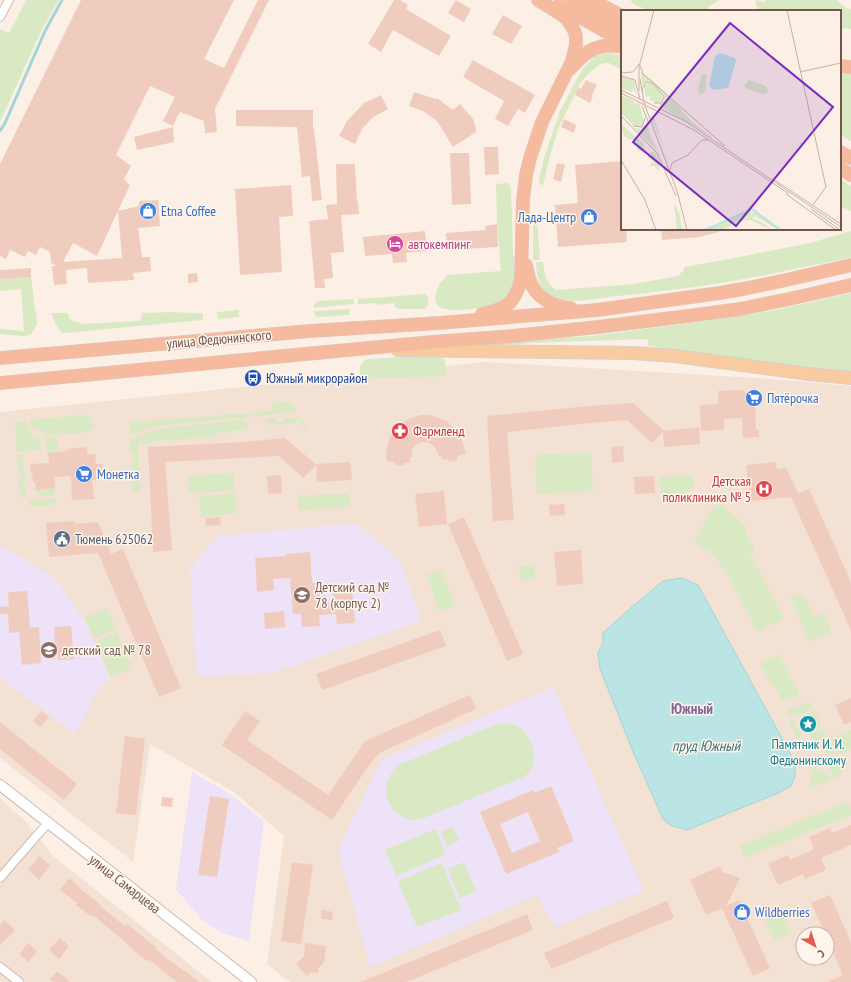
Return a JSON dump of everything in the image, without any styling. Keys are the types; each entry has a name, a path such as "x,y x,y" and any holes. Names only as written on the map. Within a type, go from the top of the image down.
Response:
{"highway":[{"path":"439,323 498,310 511,302 519,290 523,246 524,188 530,158 542,122 572,61 576,45 576,37 570,22 564,16 538,0"},
{"path":"551,0 621,40"},
{"path":"573,0 621,27"},
{"path":"592,0 621,15"},
{"path":"567,72 584,55 593,49 607,45 621,47"},
{"path":"841,66 851,67"},
{"path":"841,153 851,158"},
{"path":"841,169 851,175"},
{"path":"523,246 529,279 537,293 543,299 564,308 597,310"},
{"path":"439,323 597,310 748,288 851,265"},
{"name":"улица Федюнинского","path":"0,383 528,334 680,317 747,308 851,285"},
{"name":"улица Федюнинского","path":"0,358 310,331 439,323"}],"main road":[{"path":"366,349 633,353 674,356 801,373 851,378"}],"street":[{"path":"0,17 8,0"},
{"name":"улица Самарцева","path":"0,785 251,982"},
{"path":"0,878 48,823"},
{"path":"0,968 19,982"}],"shaded area":[{"path":"485,362 772,379 851,386 851,982 290,982 267,964 284,836 234,792 150,744 133,862 0,758 0,412"},
{"name":"Детский сад № 78 (корпус 2)","path":"356,523 401,562 421,621 273,673 196,676 190,569 218,536"},
{"name":"детский сад № 78","path":"0,545 54,577 86,623 110,679 101,685 75,735 0,677"},
{"path":"553,687 644,891 555,927 537,895 370,967 338,850 381,760"},
{"path":"192,772 229,793 264,821 249,941 225,934 203,921 176,889"},
{"path":"0,798 28,824 53,856 212,982 0,982"}],"green space":[{"path":"26,0 59,0 42,29 0,122 0,29 9,33"},
{"path":"630,0 719,0 707,8 712,10 648,10 635,5"},
{"path":"755,0 764,2 767,0 837,0 846,8 851,9 851,29 841,28 841,10 758,9"},
{"path":"609,53 621,57 621,69 609,63 603,63 587,75 580,84 558,129 543,185 540,184 539,180 544,158 560,111 585,66 595,56"},
{"path":"841,70 851,71 851,141 841,136"},
{"path":"841,180 851,186 851,211 841,206"},
{"path":"508,183 511,187 513,252 517,278 507,299 491,307 461,310 440,308 436,303 436,293 440,283 447,275 501,271 497,224 496,184"},
{"path":"533,220 537,220 540,260 533,260"},
{"path":"851,231 851,257 757,277 687,288 576,301 561,299 549,294 539,283 537,273 536,262 543,262 548,281 556,290 634,284 678,276 684,270 684,267 810,243"},
{"path":"31,277 37,325 31,334 24,336 0,334 0,329 24,331 21,289 0,291 0,279"},
{"path":"851,293 851,373 789,366 648,346 648,339 470,346 591,336 684,324 771,311"},
{"path":"425,294 428,297 428,306 425,309 399,309 395,307 394,303 375,305 375,303 358,304 358,299"},
{"path":"353,299 354,304 314,308 317,301"},
{"path":"349,309 349,315 318,317 313,311"},
{"path":"239,310 239,317 218,319 217,312"},
{"path":"51,313 68,313 69,319 82,324 138,321 141,319 142,313 203,313 203,320 62,333 56,325"},
{"path":"441,356 444,360 445,376 361,378 360,367 363,362 368,359"},
{"path":"289,401 297,412 153,426 130,435 130,422 273,411 273,403"},
{"path":"84,415 89,416 96,427 92,430 82,432 57,434 57,437 50,434 44,434 41,432 41,428 34,428 29,420"},
{"path":"300,417 308,430 299,419 296,424 288,423 285,425 270,425 260,420 275,418 278,422 284,421 286,418"},
{"path":"241,420 247,424 248,427 246,429 233,431 227,434 219,430 213,437 204,438 201,435 194,439 175,440 168,438 160,442 154,441 150,443 138,443 141,487 140,491 135,492 132,490 131,481 133,479 131,465 133,455 129,452 129,442 132,440 143,434 159,429"},
{"path":"25,421 31,431 32,437 40,437 41,450 17,452 15,422"},
{"path":"46,436 57,440 58,452 47,453"},
{"path":"591,452 593,491 537,494 535,455"},
{"path":"23,454 25,481 19,477 17,455"},
{"path":"233,473 234,490 189,493 188,476"},
{"path":"693,475 694,488 684,494 661,496 660,477"},
{"path":"19,479 25,483 26,497 20,498"},
{"path":"55,488 55,495 42,496 36,490"},
{"path":"235,493 237,513 201,517 199,497"},
{"path":"349,493 350,507 299,510 298,496"},
{"path":"56,498 56,504 32,507 29,505 29,500"},
{"path":"715,504 724,507 745,526 748,537 756,552 724,570 714,555 694,542"},
{"path":"751,556 784,618 758,632 725,570"},
{"path":"535,565 535,580 520,580 519,566"},
{"path":"441,570 456,606 439,612 427,575"},
{"path":"804,595 814,617 824,613 832,632 810,642 790,597"},
{"path":"107,608 116,629 94,638 85,617"},
{"path":"117,633 132,668 111,677 96,642"},
{"path":"780,654 800,695 783,701 760,664"},
{"path":"810,702 813,707 806,713 786,717 788,710"},
{"path":"814,710 822,727 811,728 806,718"},
{"path":"793,719 802,736 798,740 788,720"},
{"path":"500,723 512,724 521,728 525,731 530,740 534,751 534,762 524,777 417,820 403,817 393,809 387,798 386,791 389,778 396,767"},
{"path":"823,730 827,736 816,742 809,733"},
{"path":"851,730 851,749 837,755 830,739"},
{"path":"828,738 835,754 828,756 818,744"},
{"path":"836,758 843,774 833,779 828,759"},
{"path":"814,759 816,769 820,772 827,772 830,780 809,789 812,772 809,761"},
{"path":"848,801 851,809 851,815 745,858 740,846"},
{"path":"453,827 459,841 447,846 441,832"},
{"path":"436,829 446,854 396,876 385,850"},
{"path":"464,862 476,892 460,898 448,869"},
{"path":"442,863 461,910 417,927 398,881"},
{"path":"779,908 791,933 775,941 763,916"}],"water":[{"name":"пруд Южный","path":"682,578 698,585 795,762 795,776 791,786 776,794 687,830 670,825 663,819 634,754 600,669 598,653 603,643 603,633 633,606 663,581"}],"building":[{"path":"81,0 234,0 204,59 224,68 258,0 269,0 215,109 217,132 205,133 204,121 180,112 173,126 163,121 175,97 150,86 116,155 131,166 124,179 130,185 97,256 73,243 63,262 122,258 118,211 139,206 139,201 158,200 160,226 138,228 142,257 150,257 151,271 133,273 134,280 88,283 87,268 66,270 67,284 54,285 52,266 57,266 51,263 50,252 40,247 36,255 28,251 25,257 10,250 6,259 0,256 0,164"},
{"path":"394,0 400,0 408,5 406,9 451,36 439,56 393,30 381,52 368,44"},
{"path":"456,0 471,9 464,22 448,13"},
{"path":"503,15 522,26 511,44 492,34"},
{"path":"473,60 535,95 525,113 518,109 508,126 495,119 504,101 463,77"},
{"path":"586,80 597,85 590,103 575,95 578,88 581,89"},
{"path":"414,92 436,99 437,98 453,110 460,104 473,119 476,132 453,147 437,121 423,111 409,106"},
{"path":"381,95 388,109 373,117 362,129 355,144 339,136 347,121 364,103"},
{"path":"236,110 313,110 313,128 322,200 312,201 310,176 302,177 297,127 236,126"},
{"path":"564,119 576,125 574,133 561,127"},
{"path":"173,127 174,142 137,150 134,137"},
{"path":"484,147 498,147 499,174 485,175"},
{"path":"450,153 469,153 471,204 452,205"},
{"name":"Лада-Центр","path":"621,161 621,230 626,230 627,242 558,247 555,205 578,203 575,165"},
{"path":"557,163 565,165 561,182 553,179"},
{"path":"336,164 355,164 359,214 341,215 344,252 331,253 333,278 324,279 325,288 315,288 309,221 328,219 326,205 337,204"},
{"path":"291,185 293,216 279,217 282,272 240,275 235,189"},
{"path":"497,224 498,247 447,250 446,233 486,230 485,226"},
{"path":"661,230 719,230 719,232 699,237 662,240"},
{"name":"автокемпинг","path":"425,231 427,251 406,253 407,262 393,263 392,254 365,256 363,237"},
{"path":"31,268 31,277 0,279 0,270"},
{"path":"197,273 198,282 188,283 188,274"},
{"path":"744,390 745,393 758,393 758,404 755,404 756,430 759,430 759,437 743,438 742,418 724,419 724,430 701,431 700,405 718,404 718,391"},
{"path":"633,403 664,431 699,427 700,444 664,447 663,432 652,443 627,420 507,432 514,520 493,521 487,416"},
{"path":"420,415 430,415 447,421 459,433 466,454 457,456 458,460 449,462 448,459 443,460 441,455 439,456 435,448 430,443 422,442 416,444 412,450 410,463 404,463 404,466 395,465 395,462 386,461 387,447 390,437 395,429 403,422"},
{"path":"285,438 317,465 303,478 279,456 165,462 172,550 153,552 148,447 244,442"},
{"path":"623,446 624,462 612,463 611,447"},
{"path":"87,447 87,454 95,454 96,464 102,464 103,472 96,472 97,480 92,480 94,499 72,500 71,476 54,477 55,488 36,490 30,464 49,463 48,453"},
{"path":"350,462 352,480 316,482 317,464"},
{"path":"776,462 777,469 786,468 798,493 809,489 851,582 851,630 791,497 750,501 746,465"},
{"path":"281,475 282,493 268,494 267,476"},
{"path":"654,476 655,493 635,494 634,477"},
{"path":"444,491 447,524 419,527 415,494"},
{"path":"564,504 565,515 550,516 549,505"},
{"path":"220,517 221,525 206,526 205,518"},
{"path":"464,517 523,654 507,661 448,524"},
{"path":"75,521 75,524 98,522 111,554 123,549 181,688 159,697 98,553 49,557 46,523"},
{"path":"581,550 583,584 557,586 554,552"},
{"path":"310,552 312,583 319,583 320,604 334,603 333,590 352,589 355,623 337,624 336,614 319,615 320,626 302,627 301,614 293,614 290,578 273,579 274,590 257,592 255,558 286,556 286,554"},
{"path":"27,591 30,628 39,627 41,663 22,665 19,632 9,633 8,614 0,614 0,607 9,606 8,592"},
{"path":"284,611 285,627 265,629 264,613"},
{"path":"71,626 74,659 58,660 54,627"},
{"path":"440,630 446,646 322,690 316,674"},
{"path":"470,695 476,709 379,753 367,768 332,820 222,745 245,711 260,721 247,740 328,795 365,741"},
{"path":"851,698 851,722 844,725 835,705"},
{"path":"42,711 49,717 40,727 33,721"},
{"path":"0,722 77,784 64,800 0,749"},
{"path":"125,736 145,739 136,815 116,813"},
{"path":"551,786 574,841 557,848 559,852 506,874 480,812 533,790 534,793","holes":["528,812 540,841 512,853 500,824"]},
{"path":"210,796 229,799 217,877 198,875"},
{"path":"162,797 173,798 172,807 161,806"},
{"path":"851,825 851,845 821,858 826,870 805,879 803,874 778,885 768,864 788,855 790,860 814,849 809,837 830,828 832,833"},
{"path":"39,856 50,865 39,880 28,870"},
{"path":"292,862 313,865 301,944 281,941"},
{"path":"720,866 723,872 740,878 726,906 706,915 690,880"},
{"path":"69,878 125,926 127,924 157,948 156,949 168,960 199,982 177,982 148,959 147,961 133,950 93,915 92,917 76,905 77,903 60,890"},
{"path":"830,895 851,942 851,982 828,982 843,975 835,957 835,926 821,926 811,903"},
{"path":"739,900 770,968 753,976 722,908"},
{"path":"667,901 674,918 551,969 544,953"},
{"path":"322,910 333,912 332,920 321,919"},
{"path":"527,914 533,930 406,982 361,982"},
{"path":"4,920 15,930 0,945 0,925"},
{"path":"60,938 69,946 59,959 49,950"},
{"path":"28,943 37,951 28,962 19,954"},
{"path":"305,943 326,946 324,963 318,968 318,973 312,972 307,976 296,964 304,956"},
{"path":"57,971 70,982 54,982 50,979"}],"waterway":[{"path":"0,131 5,123 45,31 62,0"}],"place":[{"name":"Etna Coffee","path":"148,211"},
{"name":"Лада-Центр","path":"589,217"},
{"name":"автокемпинг","path":"395,244"},
{"name":"Южный микрорайон","path":"253,378"},
{"name":"Пятёрочка","path":"754,398"},
{"name":"Фармленд","path":"400,431"},
{"name":"Монетка","path":"84,474"},
{"name":"Детская поликлиника № 5","path":"764,489"},
{"name":"Тюмень 625062","path":"62,539"},
{"name":"Детский сад № 78 (корпус 2)","path":"302,595"},
{"name":"детский сад № 78","path":"49,650"},
{"name":"Памятник И. И. Федюнинскому","path":"808,724"},
{"name":"Wildberries","path":"742,912"}],"district":[{"name":"Южный","path":"692,708"}]}
